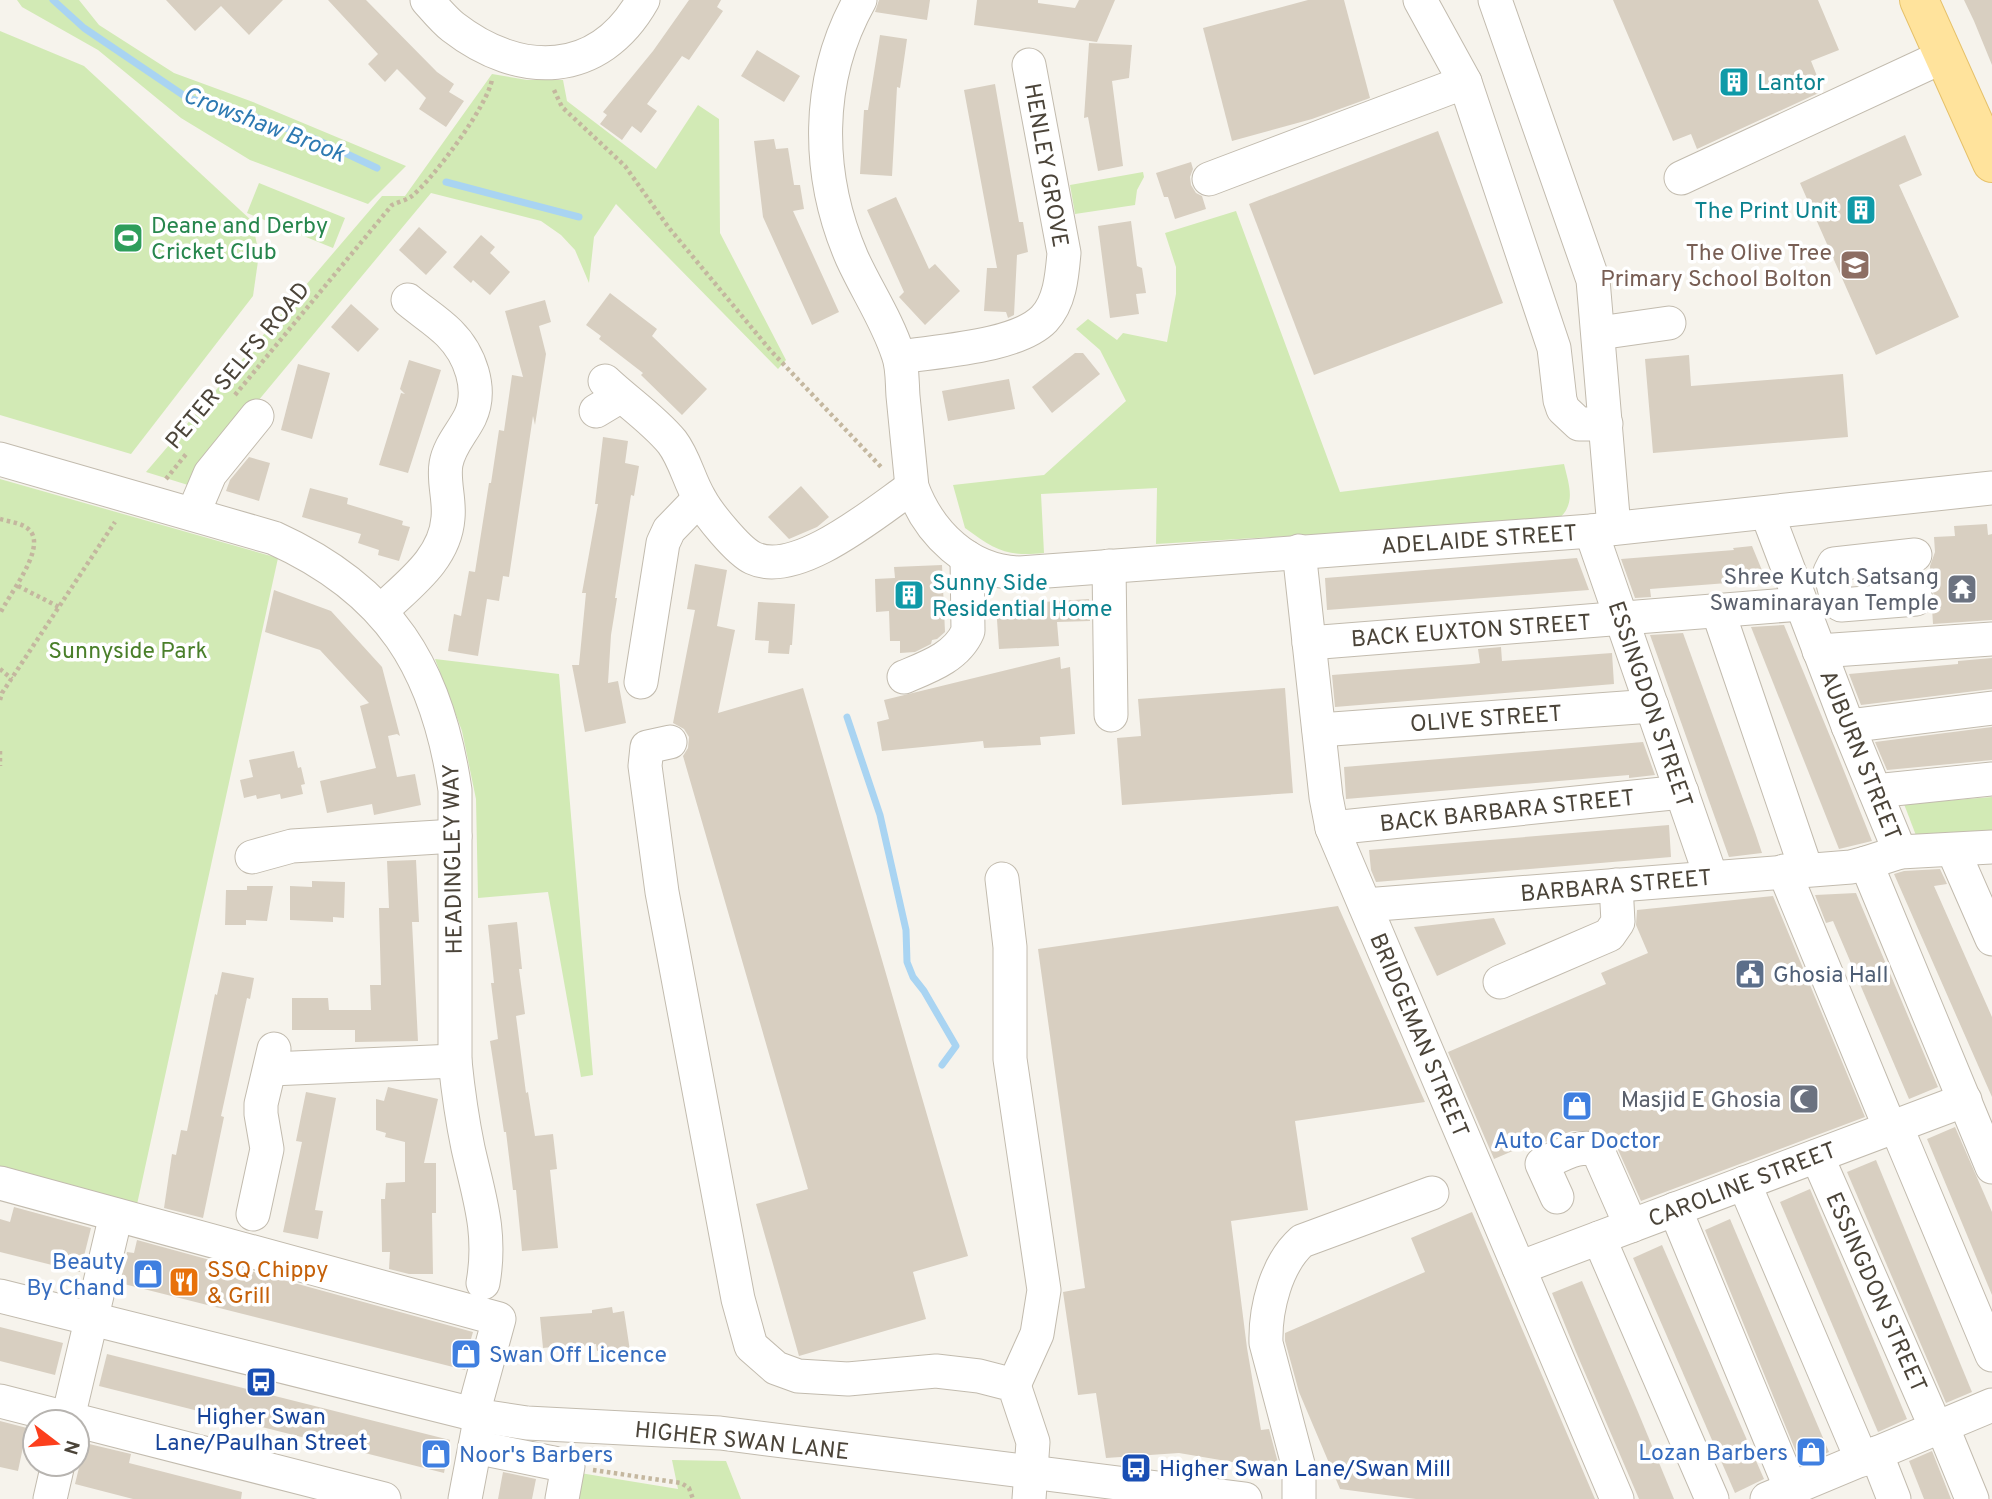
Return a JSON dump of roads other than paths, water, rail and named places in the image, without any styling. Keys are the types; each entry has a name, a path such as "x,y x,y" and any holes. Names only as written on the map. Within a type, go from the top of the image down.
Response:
{"main road":[{"path":"1919,0 1992,163"}],"street":[{"path":"427,0 451,26 493,52 544,64 569,61 613,39 626,27 643,0"},
{"name":"ADELAIDE STREET","path":"860,0 840,43 825,110 828,172 833,200 852,257 886,321 900,358 912,487 919,506 929,523 955,550 967,558 1005,573 1109,566 1602,530 1992,488"},
{"path":"1420,0 1465,82 1554,348 1563,408 1579,424 1606,424"},
{"name":"ESSINGDON STREET","path":"1494,0 1593,281 1606,424 1602,530 1622,618 1711,877"},
{"path":"1681,178 1944,56"},
{"name":"HENLEY GROVE","path":"900,358 1008,339 1027,332 1044,319 1056,300 1062,278 1064,253 1032,57"},
{"path":"1209,178 1465,82"},
{"path":"382,611 437,556 444,540 449,502 445,468 448,454 475,405 477,390 473,373 450,334 448,319 408,300"},
{"path":"1599,333 1669,323"},
{"path":"607,396 639,410 672,443 691,477 699,499 740,551 754,559 772,562 793,559 825,545 912,487"},
{"path":"193,514 210,474 246,406"},
{"name":"HEADINGLEY WAY","path":"0,458 274,538 296,548 345,579 382,611 414,658 433,698 449,747 455,790 455,1061 472,1218 487,1261 483,1283"},
{"path":"641,682 658,639 663,543 669,530 699,499"},
{"name":"AUBURN STREET","path":"1767,513 1848,726 1900,852 1866,863 1992,1167"},
{"name":"BRIDGEMAN STREET","path":"1299,551 1332,828 1617,1499"},
{"path":"1915,555 1834,564 1830,572 1838,603 1844,606 1916,598"},
{"path":"904,677 939,663 964,639 968,631 967,558"},
{"path":"1109,566 1111,715"},
{"name":"BACK EUXTON STREET","path":"1309,643 1718,611 1799,600 1834,587"},
{"path":"1718,611 1795,870 1893,1127 1992,1355"},
{"path":"1819,651 1992,639"},
{"name":"OLIVE STREET","path":"1319,730 1653,706"},
{"path":"1848,726 1992,708"},
{"path":"670,742 647,747 645,765 663,892 738,1298 751,1346 776,1367 798,1376 848,1379 936,1371 979,1376 1014,1385"},
{"path":"1875,791 1992,779"},
{"name":"BACK BARBARA STREET","path":"1332,828 1682,792"},
{"path":"253,857 286,837 455,836"},
{"path":"1900,852 1992,847"},
{"path":"1952,850 1992,939"},
{"name":"BARBARA STREET","path":"1365,905 1851,867 1866,863"},
{"path":"1002,879 1010,947 1010,1059 1044,1290 1037,1334 1014,1385 1033,1442 1030,1486"},
{"path":"1500,982 1609,935 1618,922 1616,885"},
{"path":"253,1214 251,1175 267,1149 261,1104 273,1058 455,1061"},
{"name":"CAROLINE STREET","path":"1519,1268 1965,1100"},
{"path":"1557,1197 1542,1164 1578,1149 1590,1147 1598,1151 1631,1226"},
{"name":"ESSINGDON STREET","path":"1817,1156 1972,1499"},
{"path":"0,1183 499,1319 476,1425 465,1499"},
{"path":"1744,1183 1869,1456 1894,1499"},
{"path":"1299,1499 1299,1468 1266,1343 1265,1325 1275,1287 1291,1251 1303,1241 1432,1193"},
{"path":"1675,1209 1792,1493 1869,1456 1992,1405"},
{"path":"70,1408 116,1215"},
{"path":"1599,1238 1712,1499"},
{"name":"HIGHER SWAN LANE","path":"0,1296 476,1425 527,1423 720,1433 1030,1486 1245,1499"},
{"path":"0,1401 25,1408"},
{"path":"476,1425 568,1466 562,1499"},
{"path":"91,1426 384,1499"},
{"path":"50,1499 55,1478"}],"waterway":[{"name":"Crowshaw Brook","path":"53,0 84,28 186,97 261,119 315,139 377,168"},
{"name":"Crowshaw Brook","path":"446,182 579,217"},
{"path":"847,717 880,815 906,930 907,962 913,977 956,1046 942,1065"}],"place":[{"name":"Lantor","path":"1734,82"},
{"name":"The Print Unit","path":"1861,210"},
{"name":"Deane and Derby Cricket Club","path":"128,238"},
{"name":"The Olive Tree Primary School Bolton","path":"1855,265"},
{"name":"Shree Kutch Satsang Swaminarayan Temple","path":"1962,589"},
{"name":"Sunny Side Residential Home","path":"909,595"},
{"name":"Ghosia Hall","path":"1750,974"},
{"name":"Masjid E Ghosia","path":"1804,1099"},
{"name":"Auto Car Doctor","path":"1577,1106"},
{"name":"Beauty By Chand","path":"148,1274"},
{"name":"SSQ Chippy & Grill","path":"184,1282"},
{"name":"Swan Off Licence","path":"466,1354"},
{"name":"Higher Swan Lane/Paulhan Street","path":"261,1382"},
{"name":"Lozan Barbers","path":"1811,1452"},
{"name":"Noor's Barbers","path":"436,1454"},
{"name":"Higher Swan Lane/Swan Mill","path":"1136,1468"}],"park label":[{"name":"Sunnyside Park","path":"128,650"}]}
